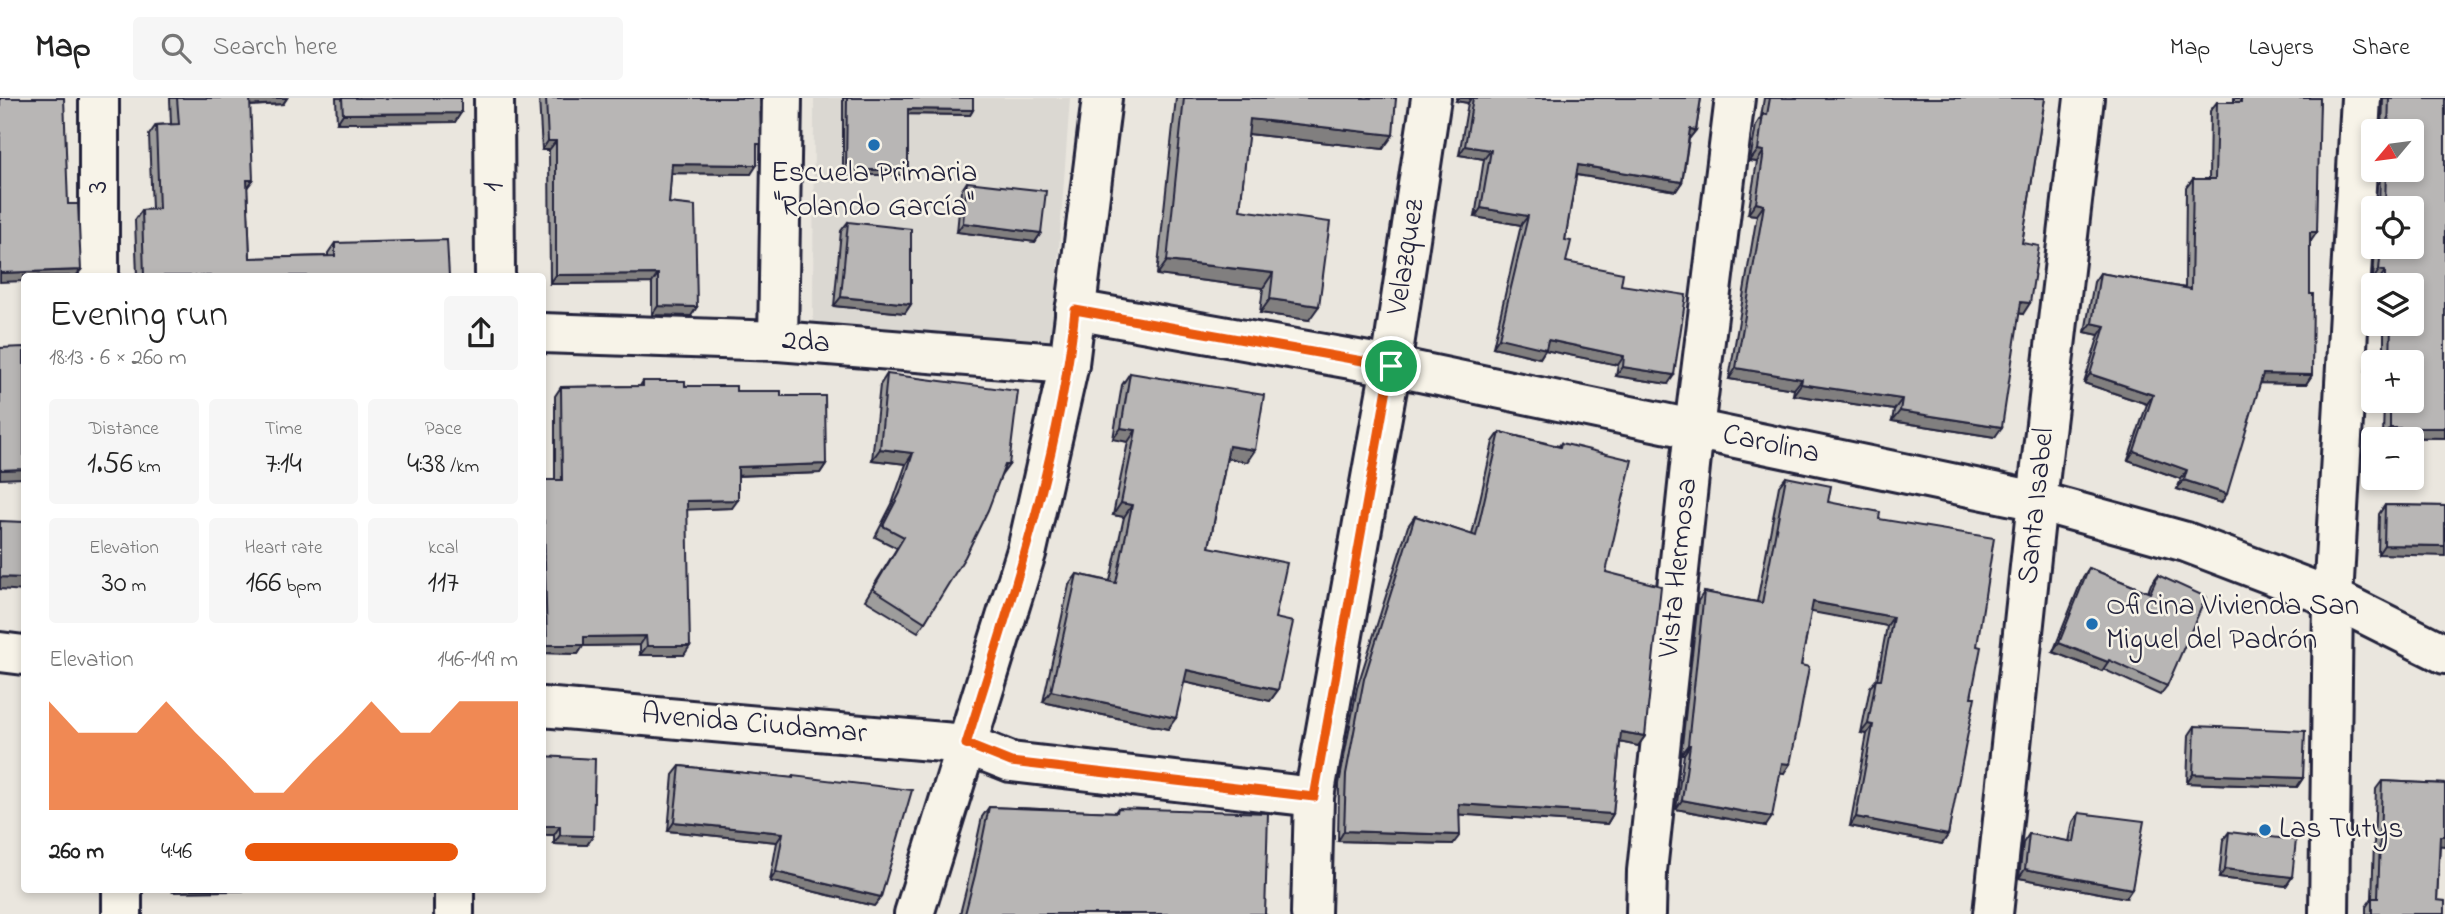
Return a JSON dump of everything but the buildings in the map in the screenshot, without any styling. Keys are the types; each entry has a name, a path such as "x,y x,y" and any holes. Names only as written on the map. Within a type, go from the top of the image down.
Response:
{"street":[{"name":"3","path":"99,98 99,273"},
{"name":"1","path":"494,98 495,273"},
{"path":"778,341 782,98"},
{"path":"914,914 1027,550 1069,364 1102,98"},
{"name":"Velazquez","path":"1311,914 1314,797 1391,366 1431,98"},
{"name":"Vista Hermosa","path":"1646,914 1647,872 1694,429 1735,98"},
{"name":"Santa Isabel","path":"1993,914 2084,98"},
{"path":"2329,914 2333,598 2361,98"},
{"name":"Carolina","path":"1075,310 1391,366 2037,501 2186,542 2333,598 2445,654"},
{"name":"2da","path":"546,333 778,341 1069,364"},
{"path":"0,652 21,655"},
{"name":"Avenida Ciudamar","path":"546,707 966,744 1011,762 1314,797"},
{"path":"122,893 122,914"},
{"path":"454,893 454,914"}],"shaded area":[{"path":"814,98 1070,98 1052,344 813,327"}],"place":[{"name":"Escuela Primaria \"Rolando García\"","path":"874,145"},
{"name":"Oficina Vivienda San Miguel del Padrón","path":"2092,624"},
{"name":"Las Tutys","path":"2265,830"}],"route":[{"path":"1075,310 1391,366 1314,797 1011,762 966,744 1027,550 1069,364 1075,310"}]}
